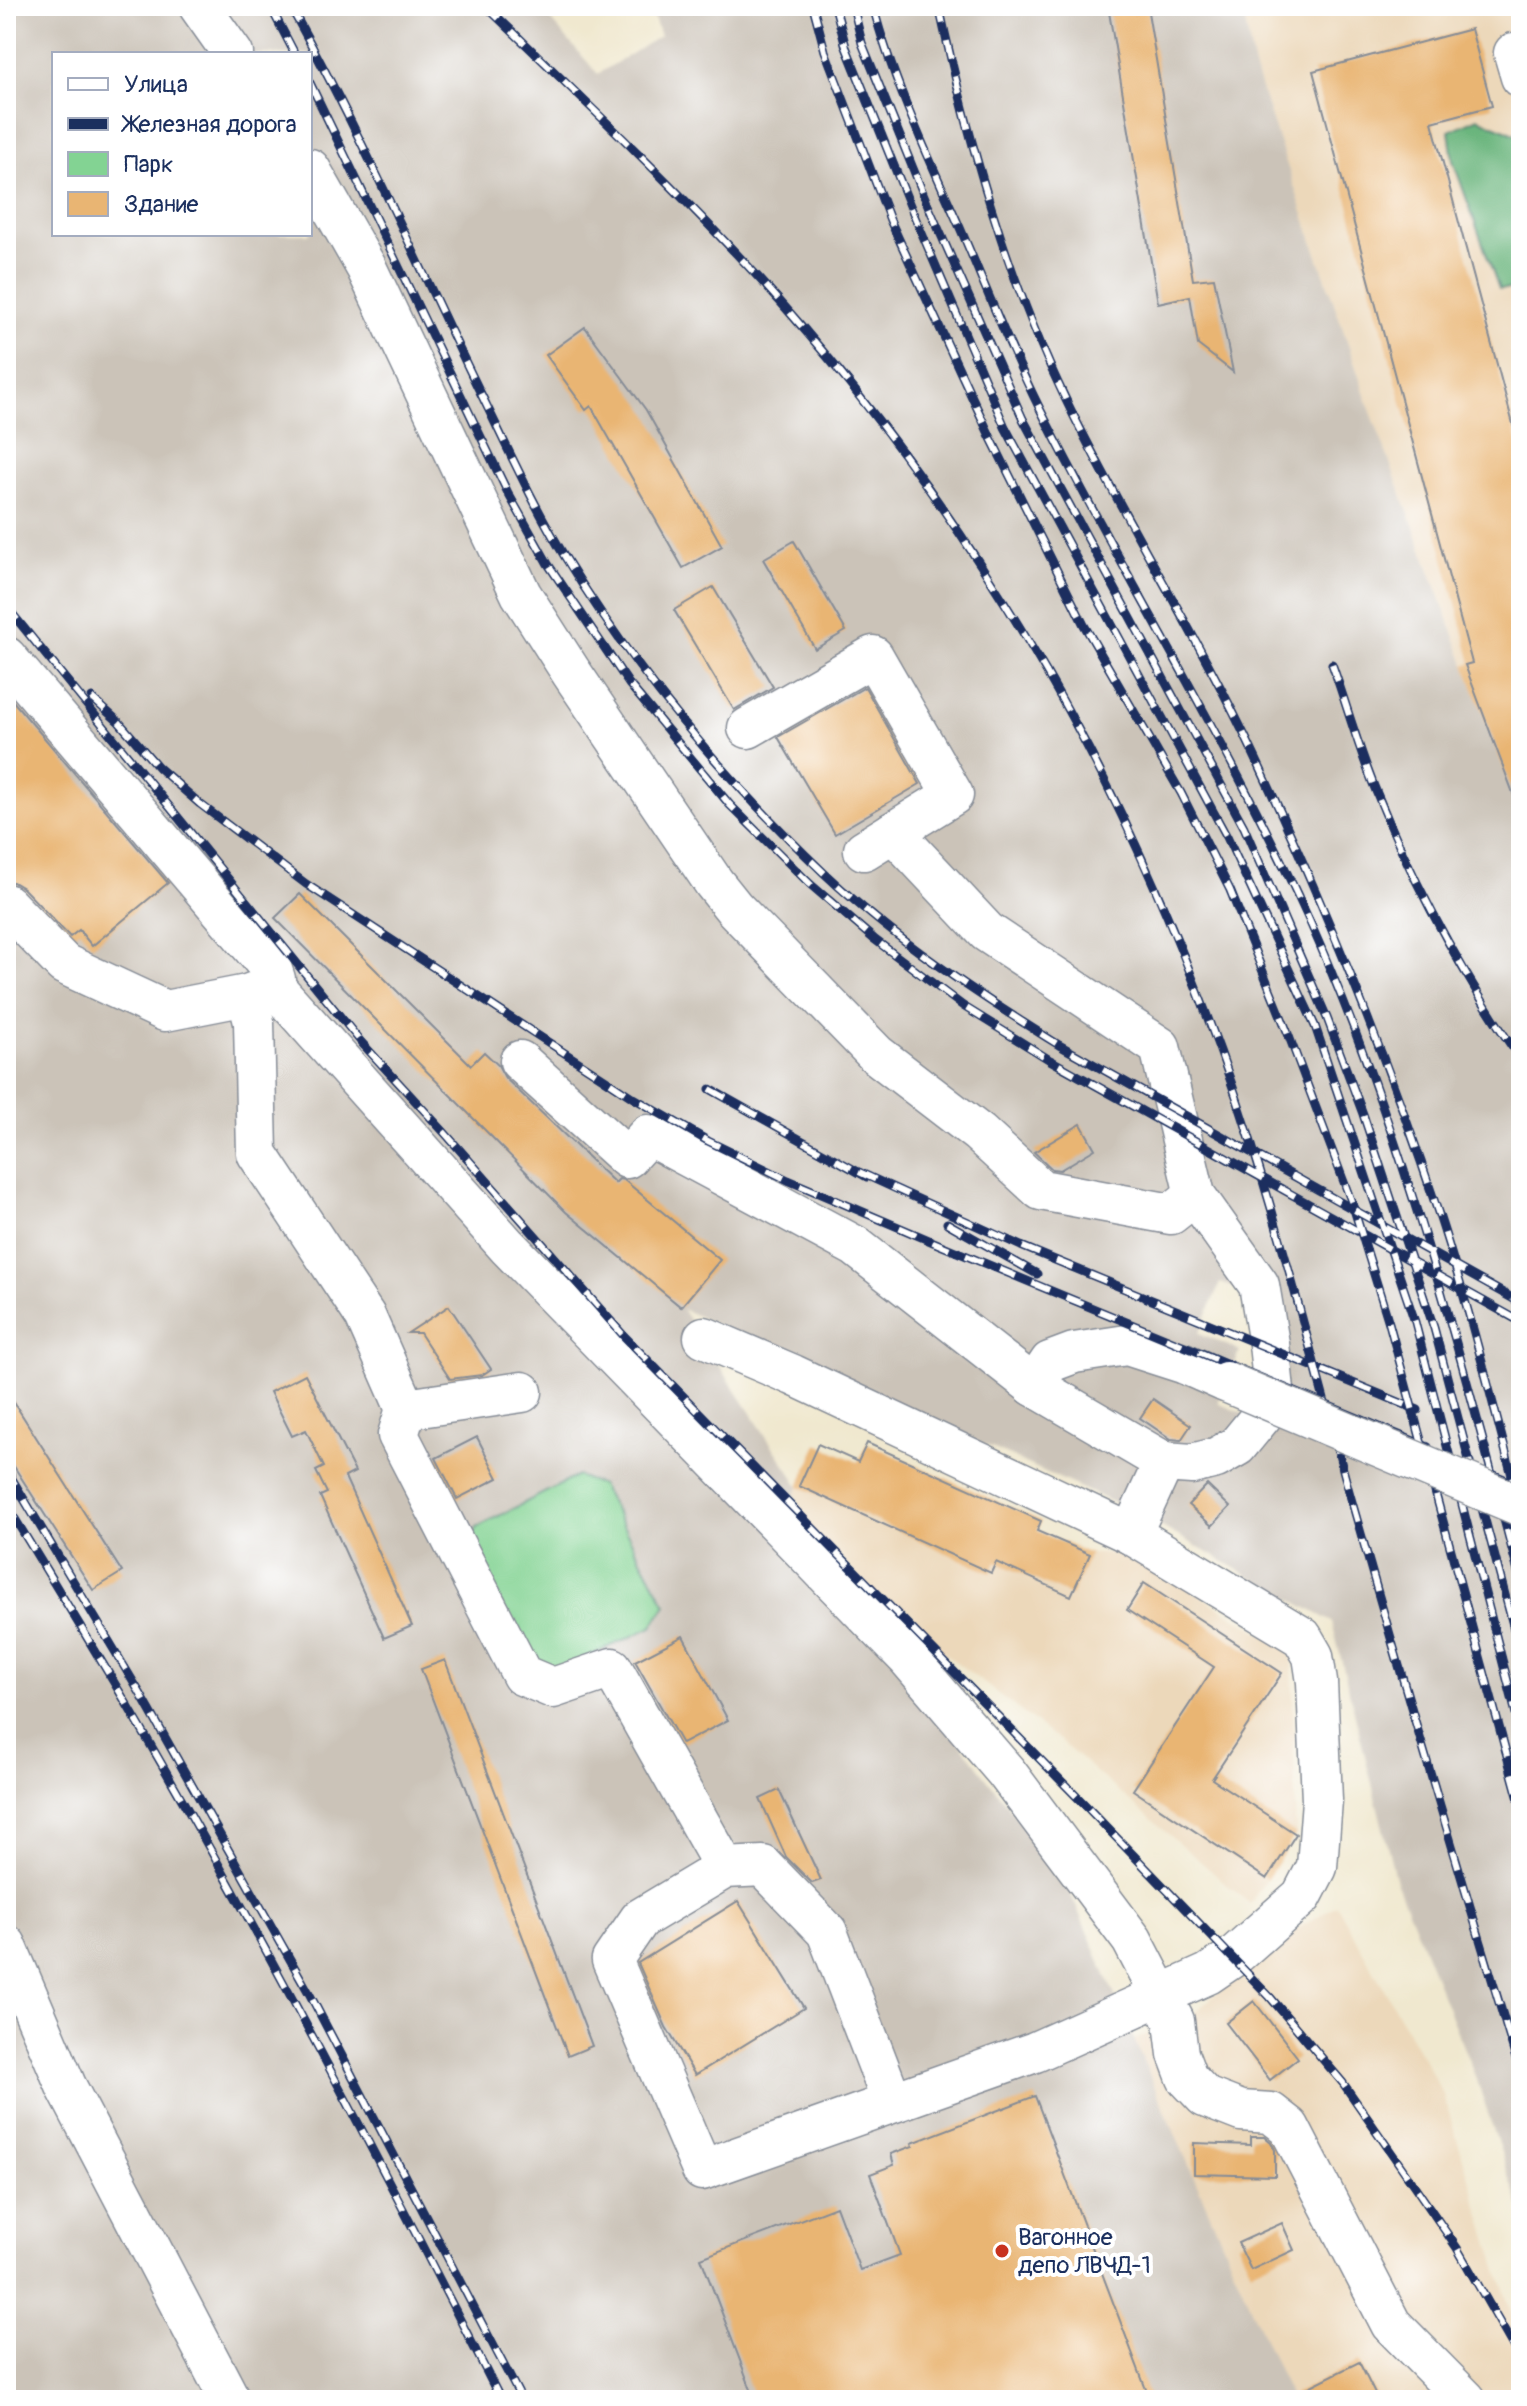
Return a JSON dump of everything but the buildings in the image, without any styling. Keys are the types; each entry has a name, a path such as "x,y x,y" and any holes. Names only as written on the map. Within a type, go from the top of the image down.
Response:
{"lane":[{"path":"199,6 232,52"},
{"path":"312,172 366,267 521,594 714,883 734,908 876,1054 979,1133 1041,1190 1171,1214 1195,1195"},
{"path":"520,1061 627,1158 648,1135 855,1246 1034,1386 1164,1462 1192,1464 1216,1458 1237,1446 1269,1407 1274,1390 1259,1285 1195,1195 1160,1047 987,932 879,841 953,795 873,656 748,728"},
{"path":"6,657 272,970 275,979 260,990 165,1011 64,964 6,904"},
{"path":"260,990 254,1022 257,1153 365,1316 406,1409 398,1435 522,1675 553,1688 612,1668 725,1868"},
{"path":"260,990 907,1657 1024,1796 1132,1940 1174,2021 1178,2054 1187,2078 1205,2097 1241,2111 1271,2113 1289,2127 1391,2324 1466,2400"},
{"path":"704,1337 793,1375 1131,1534 1302,1637 1313,1656 1322,1800 1317,1867 1302,1896 1233,1957 1208,1974 1035,2052 702,2170 612,1960 640,1919 725,1868 763,1866 827,1932 892,2101"},
{"path":"1034,1386 1050,1362 1074,1353 1127,1345 1183,1363 1521,1506"},
{"path":"406,1409 522,1392"},
{"path":"1131,1534 1164,1462"},
{"path":"6,1945 66,2086 230,2400"}],"shaded area":[{"path":"6,6 538,6 598,74 660,36 650,6 1242,6 1254,68 1371,412 1521,815 1521,2211 1477,2081 1396,1881 1332,1622 1139,1514 682,1309 799,1486 793,1501 819,1558 1065,1881 1291,2400 6,2400","holes":["1220,1283 1269,1298 1289,1432 1218,1403 1240,1351 1199,1333"]},
{"path":"1242,6 1521,6 1521,815 1371,412 1254,68"},
{"path":"867,1443 1041,1521 1037,1531 1090,1554 1130,1553 1292,1652 1296,1834 1250,1904 1060,1741 819,1558 793,1501 799,1486 818,1444 858,1462"},
{"path":"1337,1905 1443,2094 1521,2344 1521,2400 1291,2400 1133,2040 1191,2016 1272,1944"}],"green space":[{"path":"1478,118 1521,137 1521,289 1499,289 1453,161 1449,131"},
{"path":"577,1476 601,1485 666,1605 652,1627 558,1671 528,1661 470,1547 477,1527"}],"railway":[{"path":"270,6 294,52"},
{"path":"290,6 365,151 512,458 554,538 592,600 652,683 717,762 787,837 879,921 937,965 1059,1045 1521,1303"},
{"path":"486,6 715,232 830,360 909,461 982,567 1048,675 1102,776 1175,935 1217,1042 1252,1145 1350,1495 1521,2075"},
{"path":"813,6 825,51 890,220 990,436 1084,625 1181,793 1230,890 1287,1031 1353,1206 1389,1323 1521,1807"},
{"path":"835,6 846,47 911,208 1005,427 1227,837 1315,1026 1415,1322 1521,1733"},
{"path":"853,6 862,43 927,203 1023,419 1244,827 1327,1018 1363,1114 1434,1328 1521,1655"},
{"path":"873,6 912,120 1030,389 1246,791 1309,920 1343,1000 1374,1082 1428,1247 1521,1583"},
{"path":"939,6 991,207 1045,353 1089,445 1211,669 1256,759 1376,1040 1450,1249 1521,1509"},
{"path":"312,87 508,493 548,564 629,684 730,805 810,884 874,939 963,1006 1050,1060 1521,1322"},
{"path":"6,606 361,1042 624,1336 1270,1997 1343,2083 1402,2168 1457,2248 1521,2360"},
{"path":"1332,664 1370,775 1407,861 1460,963 1521,1060"},
{"path":"92,698 119,722 158,767 200,804 306,884 632,1097 708,1141 788,1180 938,1244 1428,1447"},
{"path":"710,1089 867,1177"},
{"path":"859,1172 1021,1246 1418,1410"},
{"path":"947,1223 1037,1274"},
{"path":"6,1469 140,1693 309,1993 522,2400"},
{"path":"1487,1472 1521,1486"},
{"path":"6,1504 125,1701 223,1873 365,2135 501,2400"}],"place":[{"name":"Вагонное депо ЛВЧД-1","path":"1002,2251"}]}
